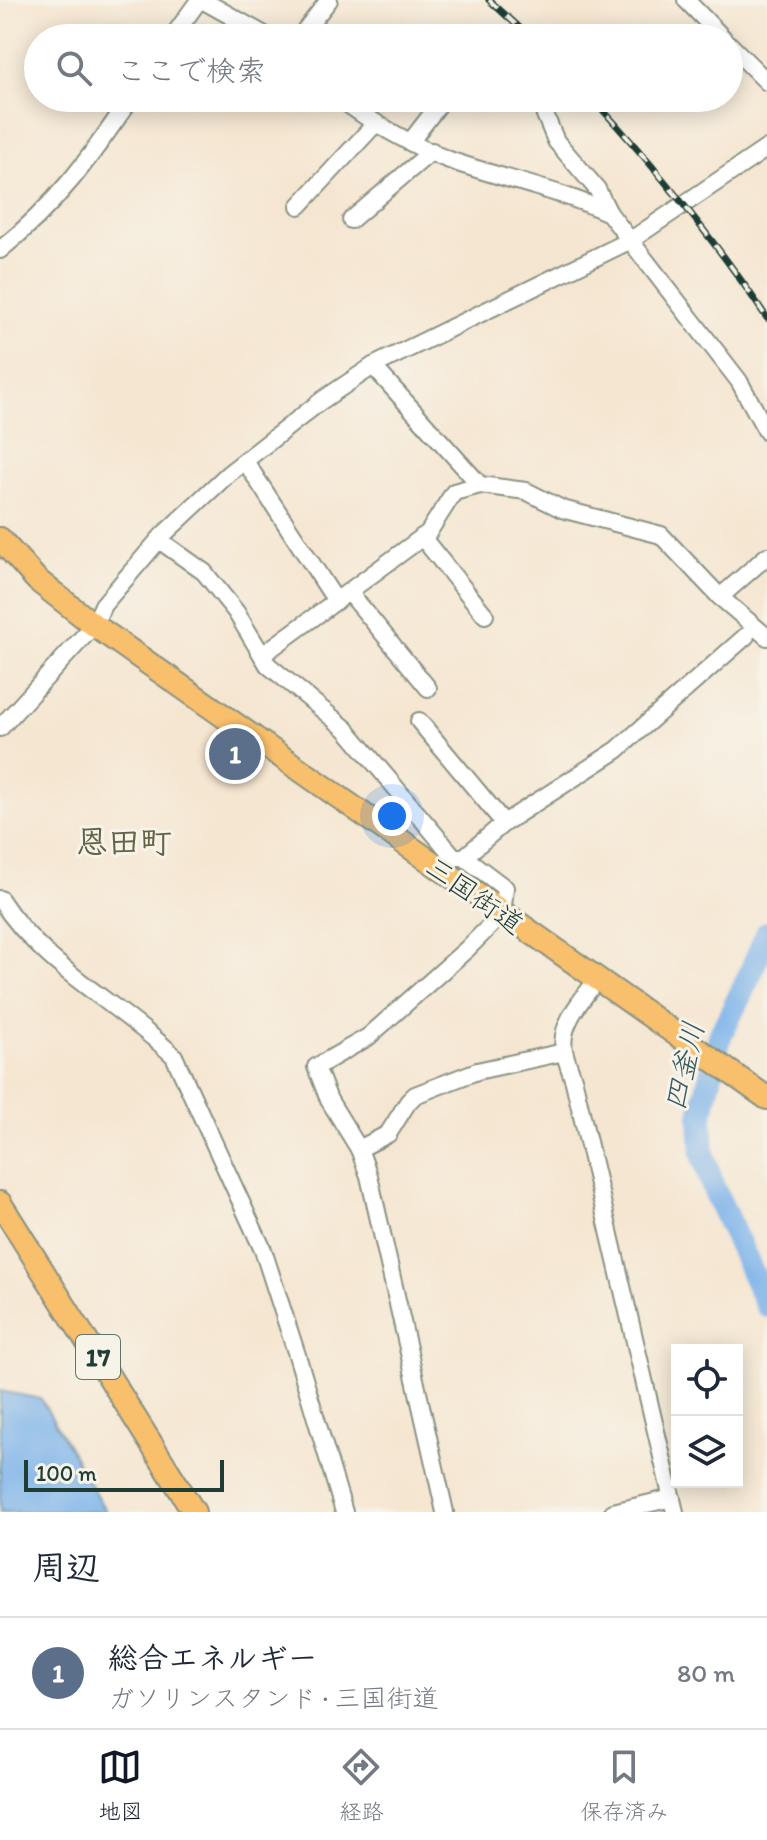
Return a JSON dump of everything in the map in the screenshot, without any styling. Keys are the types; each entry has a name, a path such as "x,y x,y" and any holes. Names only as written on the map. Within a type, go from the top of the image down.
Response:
{"highway":[{"name":"三国街道","path":"0,539 37,580 94,625 767,1098"},
{"name":"17","path":"0,1203 194,1512"}],"street":[{"path":"182,24 200,0 244,24"},
{"path":"310,24 329,0"},
{"path":"686,0 709,24"},
{"path":"743,58 767,82"},
{"path":"0,250 57,199 121,112"},
{"path":"357,112 448,160 581,200 609,213"},
{"path":"411,141 433,112"},
{"path":"544,112 556,141 597,189 609,213 739,381 767,432"},
{"path":"299,206 376,123"},
{"path":"0,728 94,625 103,605 159,540 245,461 321,401 373,366 631,240 767,148"},
{"path":"351,220 432,151"},
{"path":"373,366 480,485"},
{"path":"245,461 342,596 428,688"},
{"path":"262,655 428,533 454,492 480,485 526,491 562,509 661,535 720,597 767,637"},
{"path":"422,537 485,615"},
{"path":"159,540 204,572 236,612 268,665 346,729 454,857 464,857 505,888 502,914 467,949 368,1037 316,1067 329,1100 359,1149 369,1176 445,1512"},
{"path":"720,597 767,556"},
{"path":"464,857 504,823 617,750 746,636"},
{"path":"419,721 504,823"},
{"path":"0,899 48,957 149,1033 174,1056 263,1250 344,1512"},
{"path":"597,980 571,1018 563,1039 564,1052 574,1082 674,1505 613,1512"},
{"path":"359,1149 388,1134 415,1095 477,1071 564,1052"}],"water":[{"path":"0,1391 41,1399 106,1512 0,1512"}],"waterway":[{"name":"四釜川","path":"767,933 720,1036 701,1116 703,1154 713,1187 767,1305"}],"railway":[{"path":"489,0 516,24"},
{"path":"604,112 684,205 767,318"}],"place":[{"name":"総合エネルギー","path":"235,754"}],"district":[{"name":"恩田町","path":"124,842"}]}
